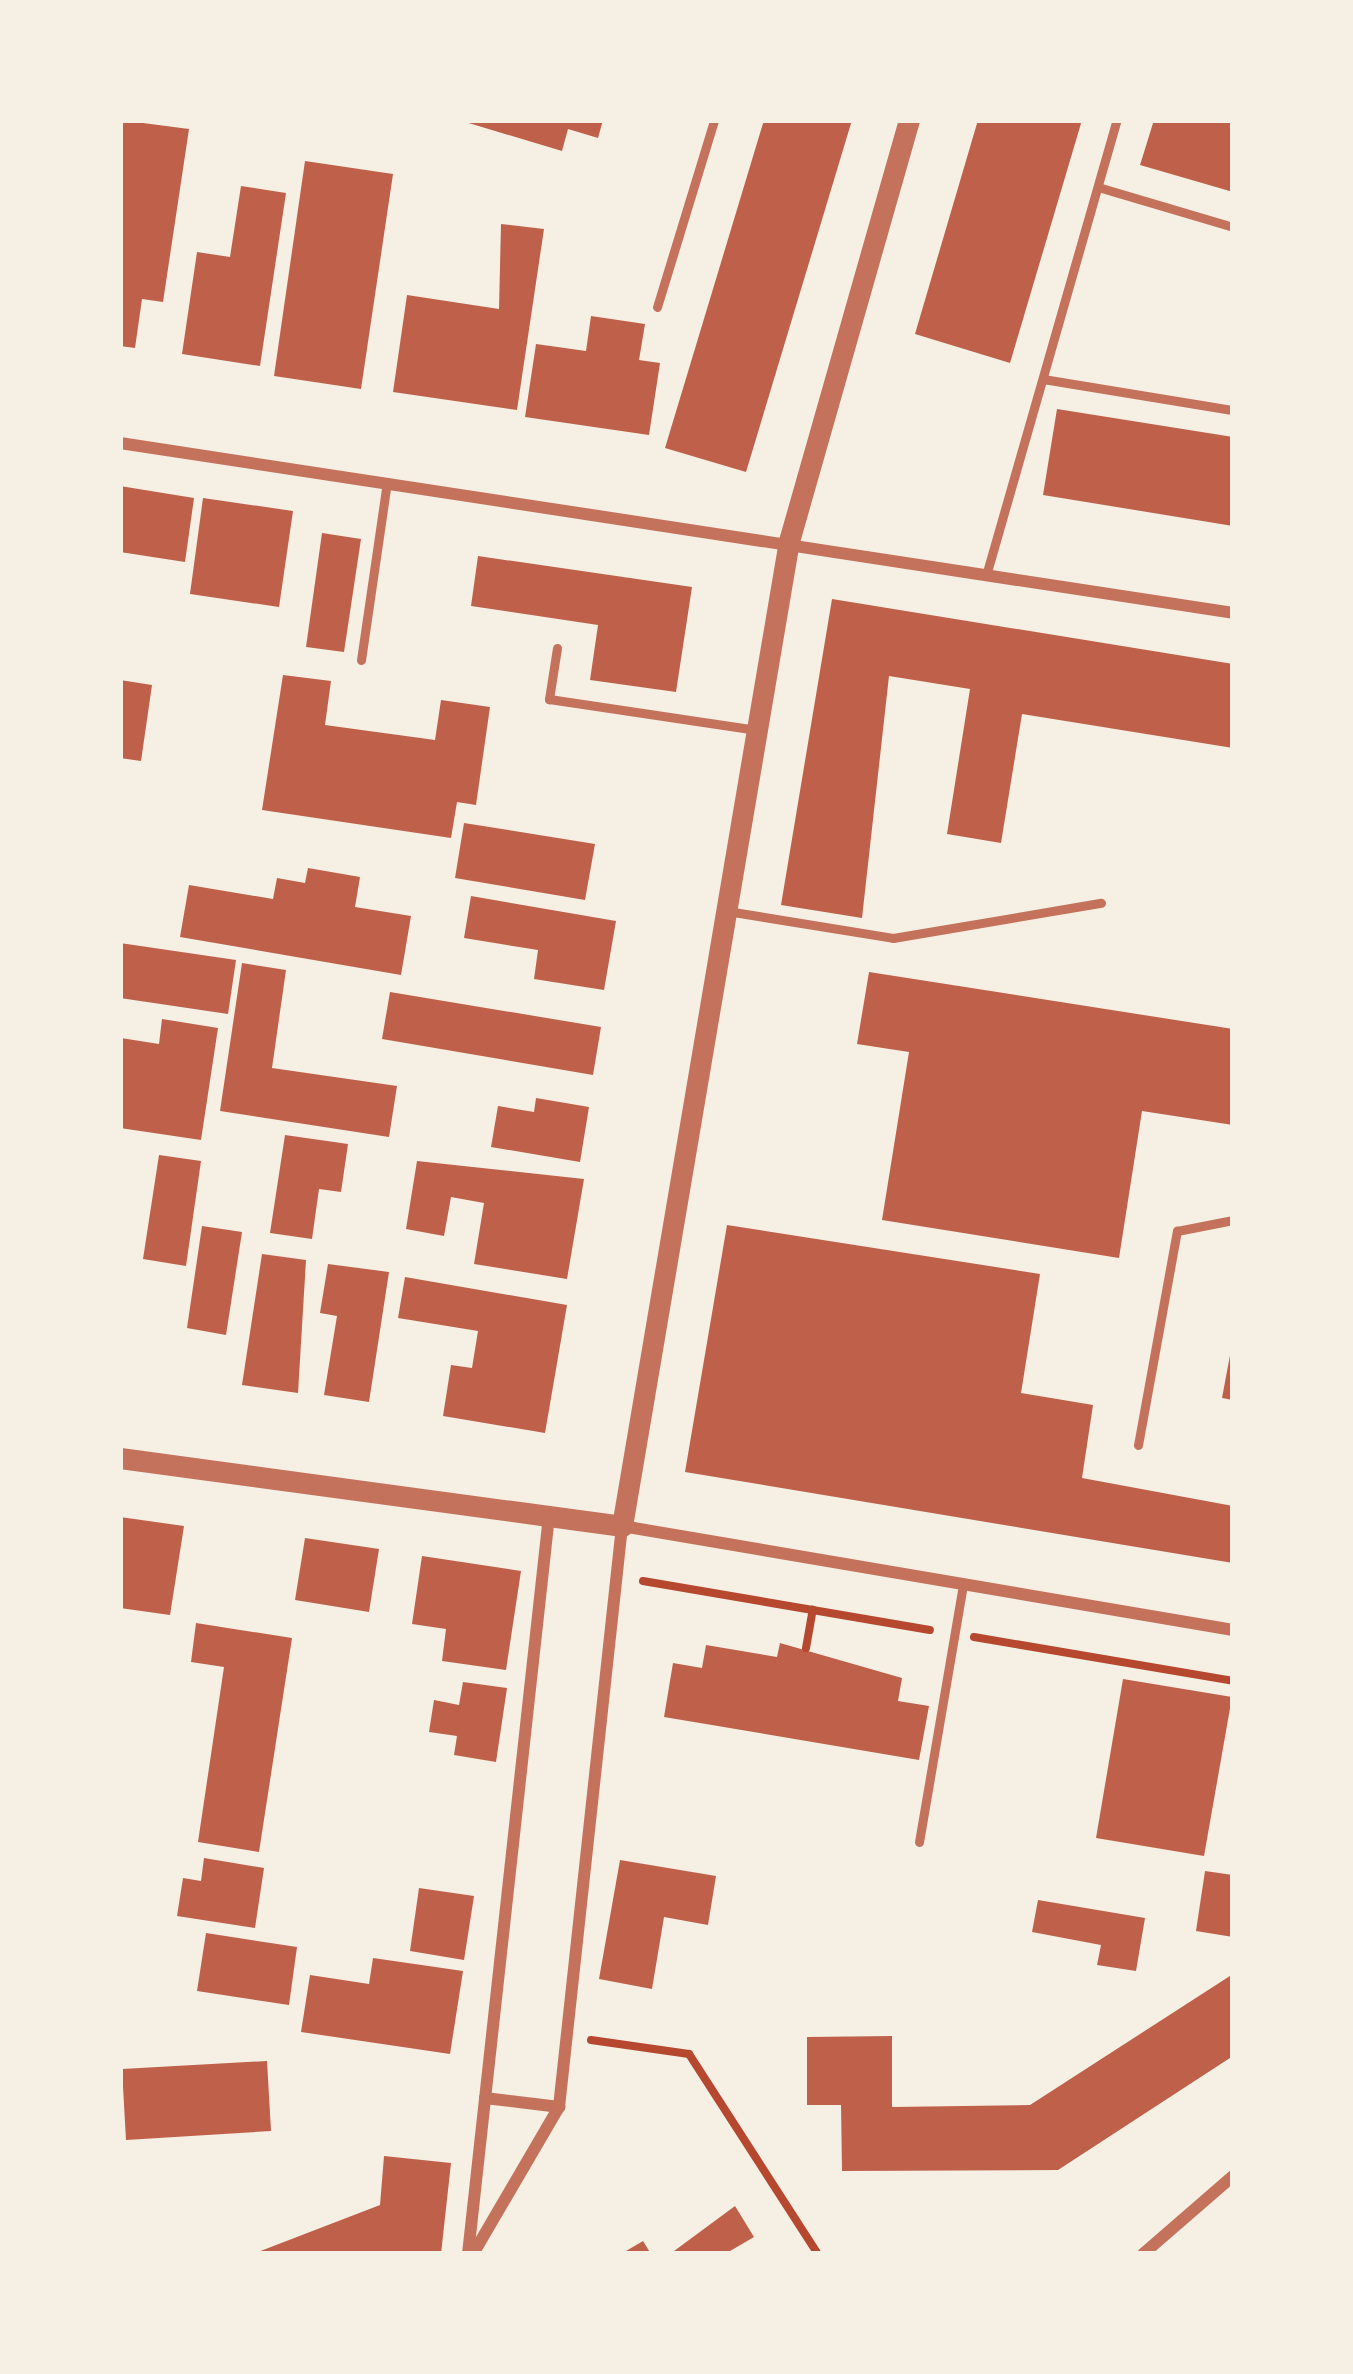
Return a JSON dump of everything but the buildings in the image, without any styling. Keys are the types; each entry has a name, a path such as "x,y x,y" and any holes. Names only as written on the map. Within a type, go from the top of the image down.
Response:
{"street":[{"path":"470,2254 559,2107 622,1526 789,541 910,120"},
{"path":"120,443 789,541 1233,613"},
{"path":"120,1459 622,1526 1233,1630"},
{"path":"470,2254 549,1515"},
{"path":"485,2098 559,2107"},
{"path":"1143,2254 1233,2176"}],"lane":[{"path":"657,307 714,120"},
{"path":"987,572 1117,120"},
{"path":"1098,187 1233,227"},
{"path":"1042,379 1233,410"},
{"path":"361,660 387,482"},
{"path":"557,648 549,699 757,730"},
{"path":"726,911 893,938 1101,903"},
{"path":"1138,1444 1177,1231 1233,1220"},
{"path":"919,1842 963,1584"}],"path":[{"path":"806,1648 813,1610"},
{"path":"566,2037 689,2054 818,2254"}]}
